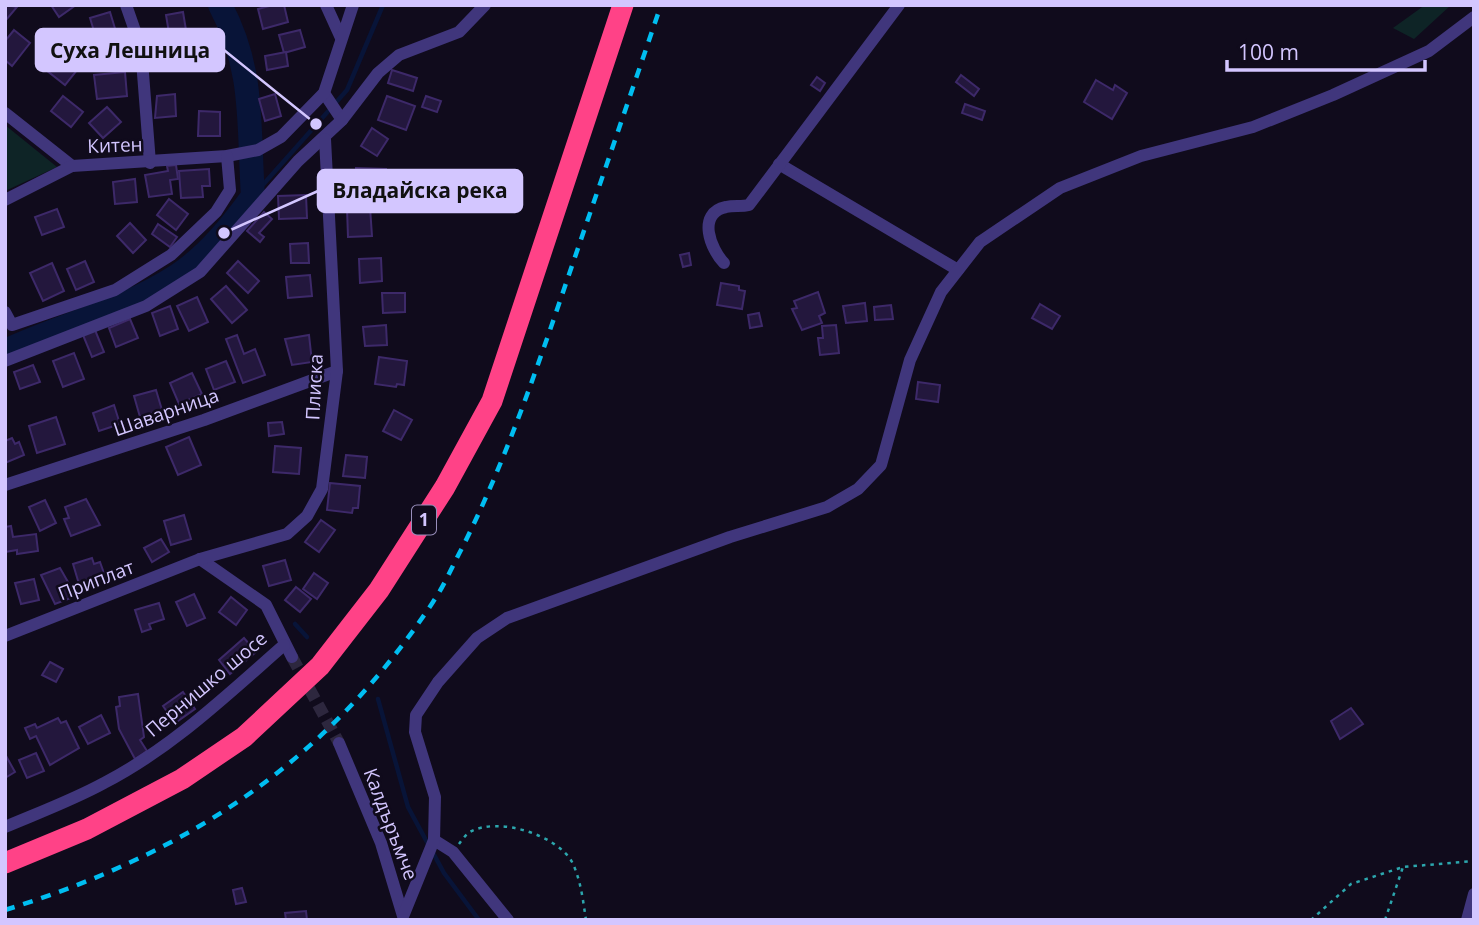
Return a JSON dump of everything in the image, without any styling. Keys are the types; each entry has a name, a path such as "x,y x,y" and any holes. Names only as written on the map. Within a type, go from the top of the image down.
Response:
{"highway":[{"name":"1","path":"5,863 98,823 182,779 244,737 320,666 379,590 445,487 492,401 623,5"}],"street":[{"path":"126,5 141,48 150,163"},
{"path":"326,5 341,38"},
{"path":"340,116 325,95 353,5"},
{"path":"5,362 146,306 200,272 298,161 325,139 340,116 378,73 399,55 459,32 485,5"},
{"path":"724,263 715,254 708,238 710,223 725,207 749,205 899,5"},
{"path":"403,917 434,840 435,797 415,732 415,715 438,682 477,638 507,618 730,537 827,507 858,489 881,465 910,360 941,292 980,242 1060,188 1141,156 1253,127 1333,95 1429,51 1474,18"},
{"name":"Китен","path":"5,200 72,166 150,163 258,150 281,137 325,95"},
{"path":"5,113 72,166"},
{"name":"Плиска","path":"200,559 287,534 307,516 322,489 337,371 325,139"},
{"path":"5,312 12,325 115,290 172,255 216,212 230,190 230,155"},
{"path":"779,164 958,270"},
{"name":"Шаварница","path":"5,485 204,420 337,371"},
{"name":"Приплат","path":"5,636 200,559"},
{"name":"Пернишко шосе","path":"5,827 105,783 155,753 205,714 284,645 279,628 266,605 200,559"},
{"path":"284,645 292,657"},
{"name":"Калдъръмче","path":"339,743 381,843 403,917"},
{"path":"434,840 453,852 508,920"},
{"path":"1467,920 1474,894"}],"path":[{"path":"453,852 470,832 482,829 509,829 542,835 561,848 571,861 586,920"},
{"path":"1311,920 1351,884 1403,867 1474,861"},
{"path":"1385,920 1403,867"}],"green space":[{"path":"1425,5 1451,5 1414,39 1393,28"},
{"path":"5,125 57,167 5,191"}],"building":[{"path":"5,5 17,7 6,20 5,20"},
{"path":"51,5 76,5 59,17"},
{"path":"284,5 288,22 263,29 258,9"},
{"path":"110,12 117,35 97,41 90,18"},
{"path":"183,12 187,36 170,39 166,15"},
{"path":"14,30 30,43 12,66 5,60 5,41"},
{"path":"300,30 305,47 284,53 279,35"},
{"path":"63,49 81,65 65,85 46,70"},
{"path":"286,52 288,66 267,70 265,56"},
{"path":"392,70 417,78 413,91 388,83"},
{"path":"125,72 127,96 97,99 94,75"},
{"path":"961,75 979,89 974,96 956,82"},
{"path":"817,77 825,83 820,91 811,85"},
{"path":"1096,80 1113,90 1115,85 1127,93 1112,119 1084,102"},
{"path":"175,94 176,116 155,118 157,96"},
{"path":"275,94 281,116 265,121 259,99"},
{"path":"63,96 83,112 71,127 51,111"},
{"path":"387,96 415,106 406,130 378,120"},
{"path":"426,96 441,101 437,112 422,107"},
{"path":"965,104 985,111 982,120 962,113"},
{"path":"107,107 121,122 103,138 89,123"},
{"path":"199,111 220,112 220,136 198,136"},
{"path":"372,128 388,139 377,156 361,146"},
{"path":"176,165 178,179 170,180 172,194 149,197 145,175 168,171 167,166"},
{"path":"356,168 386,169 386,174 392,174 392,194 356,194"},
{"path":"209,169 210,186 202,186 203,197 181,198 179,171"},
{"path":"135,179 137,202 115,204 113,182"},
{"path":"306,195 307,218 279,219 278,196"},
{"path":"169,199 188,214 176,230 157,215"},
{"path":"370,207 372,236 348,237 347,208"},
{"path":"57,209 64,227 42,235 35,217"},
{"path":"264,212 272,219 259,233 264,237 260,242 247,231"},
{"path":"130,223 146,240 133,253 117,236"},
{"path":"158,224 177,237 170,247 152,234"},
{"path":"308,243 309,263 291,263 290,244"},
{"path":"689,253 691,265 683,267 680,255"},
{"path":"381,258 382,281 360,283 359,259"},
{"path":"85,261 94,282 76,290 67,269"},
{"path":"238,261 259,281 248,293 227,273"},
{"path":"52,263 64,291 43,301 30,273"},
{"path":"310,275 312,296 288,298 286,277"},
{"path":"721,283 739,286 739,290 745,291 742,309 717,305"},
{"path":"226,286 247,310 232,323 211,299"},
{"path":"818,292 825,313 819,316 822,323 802,330 792,309 797,308 794,301"},
{"path":"382,293 405,293 405,312 383,313"},
{"path":"197,297 208,322 189,331 177,306"},
{"path":"865,303 867,321 846,323 843,306"},
{"path":"1040,304 1060,316 1052,329 1032,318"},
{"path":"891,305 893,319 875,320 874,307"},
{"path":"170,306 178,329 160,336 152,313"},
{"path":"759,313 762,326 750,328 748,315"},
{"path":"130,319 138,338 116,347 109,328"},
{"path":"386,325 387,345 365,346 363,327"},
{"path":"836,325 839,353 820,355 818,338 823,338 822,326"},
{"path":"95,330 104,352 92,357 83,335"},
{"path":"237,335 244,354 255,349 265,375 243,383 226,339"},
{"path":"309,335 312,362 292,365 285,339"},
{"path":"74,353 84,379 63,387 53,361"},
{"path":"379,357 407,361 404,385 397,384 396,387 375,384"},
{"path":"226,361 235,382 214,390 206,369"},
{"path":"33,365 40,382 20,389 14,372"},
{"path":"192,373 202,394 179,404 170,383"},
{"path":"918,382 940,385 938,402 916,399"},
{"path":"156,390 162,410 140,417 134,396"},
{"path":"114,405 120,424 99,431 93,413"},
{"path":"394,410 412,420 401,440 383,431"},
{"path":"56,417 65,444 37,453 29,426"},
{"path":"282,422 284,434 269,436 268,423"},
{"path":"189,437 201,465 178,475 166,447"},
{"path":"12,438 15,444 19,442 24,455 5,463 5,441"},
{"path":"275,446 301,448 299,474 273,472"},
{"path":"346,455 367,457 365,478 343,476"},
{"path":"330,483 360,486 358,508 353,508 352,513 327,510"},
{"path":"86,499 100,525 71,536 64,519 69,518 65,507"},
{"path":"45,500 56,523 40,531 29,507"},
{"path":"184,515 191,539 171,545 164,521"},
{"path":"321,520 335,530 319,552 305,542"},
{"path":"11,526 13,537 36,534 38,551 17,554 17,550 5,552 5,527"},
{"path":"161,539 169,552 152,562 144,548"},
{"path":"92,558 94,564 100,562 105,576 79,584 73,564"},
{"path":"285,560 291,580 269,586 263,566"},
{"path":"60,568 76,596 55,604 41,575"},
{"path":"314,573 328,583 317,599 303,589"},
{"path":"34,579 39,600 21,604 15,583"},
{"path":"296,587 311,599 300,612 285,600"},
{"path":"194,594 205,618 187,626 176,602"},
{"path":"231,597 247,610 236,625 219,612"},
{"path":"159,603 164,619 149,624 151,629 142,632 135,610"},
{"path":"244,638 256,652 230,674 219,660"},
{"path":"50,662 63,669 56,682 42,675"},
{"path":"183,692 195,709 175,723 163,706"},
{"path":"138,694 144,737 140,740 147,751 135,759 119,729 116,707 120,706 119,697"},
{"path":"1351,708 1363,724 1340,739 1331,721"},
{"path":"101,715 110,733 88,744 79,727"},
{"path":"58,718 61,723 66,721 79,748 50,765 36,736 30,739 25,728 35,724 37,728"},
{"path":"36,753 44,771 27,778 19,760"},
{"path":"5,754 15,772 5,778"},
{"path":"242,888 246,902 236,904 233,890"},
{"path":"306,911 307,920 286,920 285,913"}],"waterway":[{"path":"5,351 137,298 178,275 219,239 253,196 245,75 231,29 220,5"},
{"path":"253,196 347,90 383,5"},
{"path":"295,624 307,637"},
{"path":"378,699 408,807 428,844"},
{"path":"432,851 444,873 479,920"}],"tunnel":[{"path":"292,657 339,743"}],"railway":[{"path":"5,910 134,861 192,830 247,795 299,755 347,710 392,659 444,583 498,469 550,330 661,5"}],"place":[{"name":"Суха Лешница","path":"316,124"},
{"name":"Владайска река","path":"224,233"}]}
